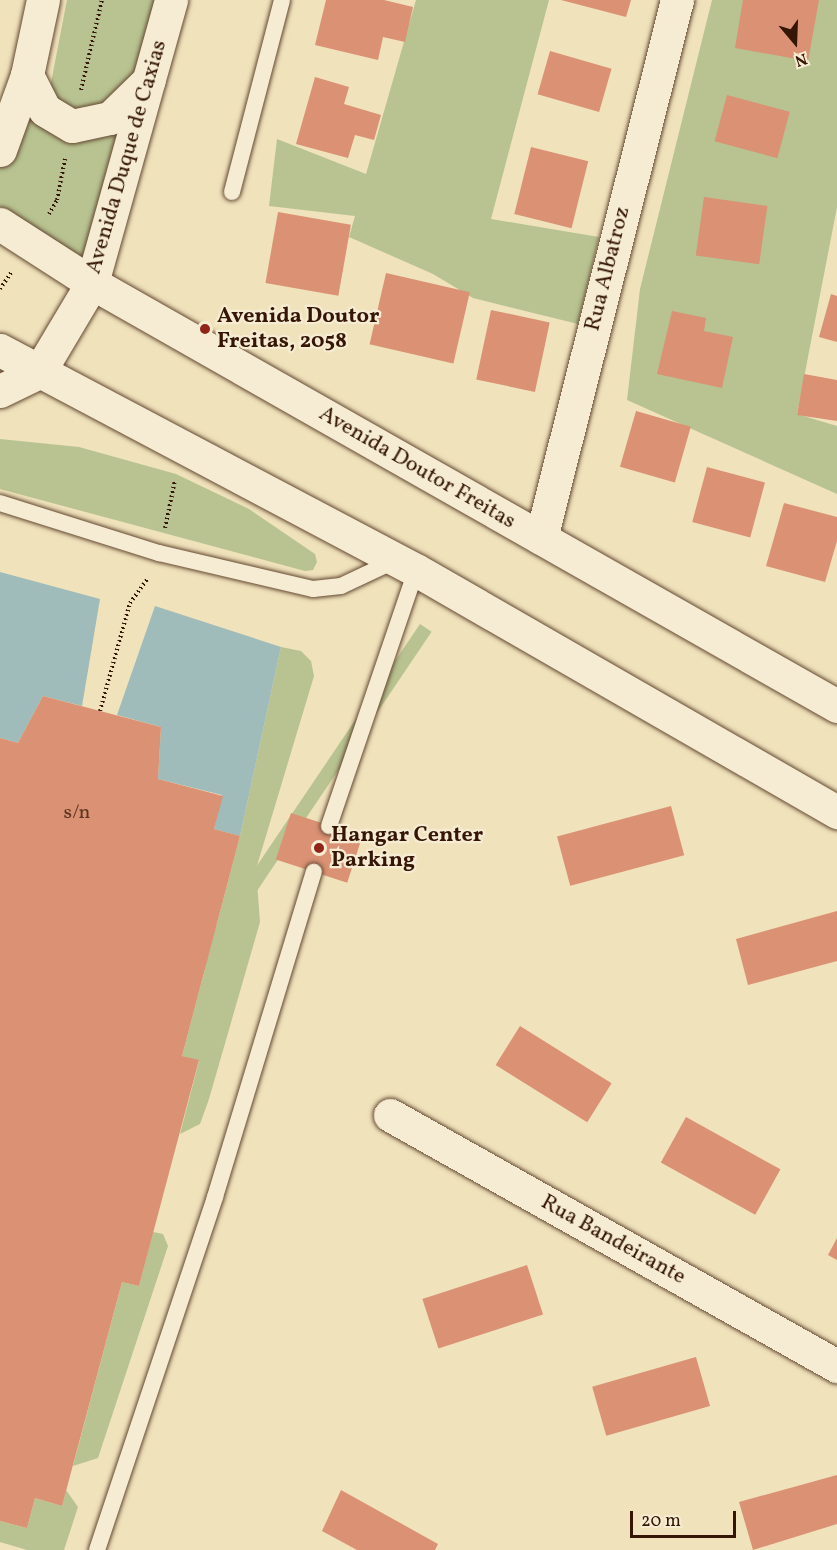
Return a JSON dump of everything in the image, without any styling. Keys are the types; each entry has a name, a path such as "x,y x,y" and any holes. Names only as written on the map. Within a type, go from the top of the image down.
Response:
{"main road":[{"path":"0,150 27,75 43,0"},
{"name":"Avenida Duque de Caxias","path":"39,372 92,283 171,0"},
{"name":"Rua Albatroz","path":"541,538 677,0"},
{"path":"27,75 45,110 72,126 110,118 149,80"},
{"name":"Avenida Doutor Freitas","path":"0,224 92,283 837,706"},
{"path":"0,350 406,565 837,812"},
{"path":"0,391 39,372"},
{"name":"Rua Bandeirante","path":"390,1115 837,1366"}],"lane":[{"path":"232,192 282,0"},
{"path":"0,503 159,553 313,589 341,586 406,565"},
{"path":"329,826 406,565"},
{"path":"97,1550 215,1197 314,872"}],"path":[{"path":"164,533 176,474"},
{"path":"100,711 130,603 151,575"}],"green space":[{"path":"67,0 155,0 136,76 101,107 68,110 49,93"},
{"path":"416,0 549,0 491,219 599,237 578,324 473,298 433,274 349,237 355,216 269,206 277,139 366,174"},
{"path":"712,0 837,0 837,207 797,414 837,426 837,494 627,400 640,289"},
{"path":"28,96 49,121 134,112 87,269 0,213 0,168"},
{"path":"0,439 79,447 176,474 249,509 315,554 317,562 313,570 305,571 0,489"},
{"path":"420,624 432,632 0,1272 0,1247"},
{"path":"281,647 301,651 311,661 314,676 256,869 260,922 209,1099 200,1124 180,1134 199,1061 182,1056 240,836"},
{"path":"153,1232 163,1234 168,1246 98,1458 73,1466 122,1282 139,1286"},
{"path":"66,1490 78,1507 64,1550 27,1550 0,1542 0,1521 27,1528 35,1498 62,1506"}],"water":[{"path":"0,572 100,599 82,706 43,696 18,743 0,738"},
{"path":"155,606 281,647 240,836 214,829 222,795 158,779 161,727 117,715"}],"building":[{"path":"326,0 384,0 413,7 405,42 383,37 378,60 315,45"},
{"path":"561,0 631,0 626,17"},
{"path":"743,0 819,0 808,61 735,48"},
{"path":"550,51 612,69 599,112 538,94"},
{"path":"315,77 349,87 344,104 381,115 374,140 355,135 348,158 296,144"},
{"path":"727,95 790,112 777,158 715,141"},
{"path":"531,147 588,161 572,228 514,214"},
{"path":"704,197 767,206 759,264 696,255"},
{"path":"278,212 351,225 338,296 265,283"},
{"path":"386,273 470,292 453,363 370,344"},
{"path":"831,294 837,296 837,342 819,337"},
{"path":"491,310 550,322 535,392 476,379"},
{"path":"672,311 706,318 704,331 733,337 722,388 657,374"},
{"path":"804,374 837,380 837,421 797,415"},
{"path":"636,411 691,427 675,482 620,467"},
{"path":"707,467 765,483 750,538 692,522"},
{"path":"784,503 837,517 837,541 825,582 766,566"},
{"path":"43,696 161,727 158,779 223,796 214,829 240,836 182,1056 199,1060 139,1286 122,1282 62,1506 35,1498 27,1528 0,1521 0,738 18,743"},
{"path":"671,806 684,855 570,886 557,837"},
{"name":"Hangar Center Parking","path":"291,813 362,836 347,883 276,860"},
{"path":"837,911 837,961 748,985 736,939"},
{"path":"520,1026 612,1083 587,1122 496,1065"},
{"path":"686,1117 780,1169 755,1215 661,1162"},
{"path":"837,1238 837,1260 828,1255"},
{"path":"527,1265 543,1314 438,1348 422,1299"},
{"path":"696,1357 710,1406 606,1436 592,1387"},
{"path":"837,1475 837,1524 753,1550 739,1502"},
{"path":"341,1490 438,1544 435,1550 357,1550 322,1531"}],"place":[{"name":"Avenida Doutor Freitas, 2058","path":"205,329"},
{"name":"Hangar Center Parking","path":"319,848"}]}
